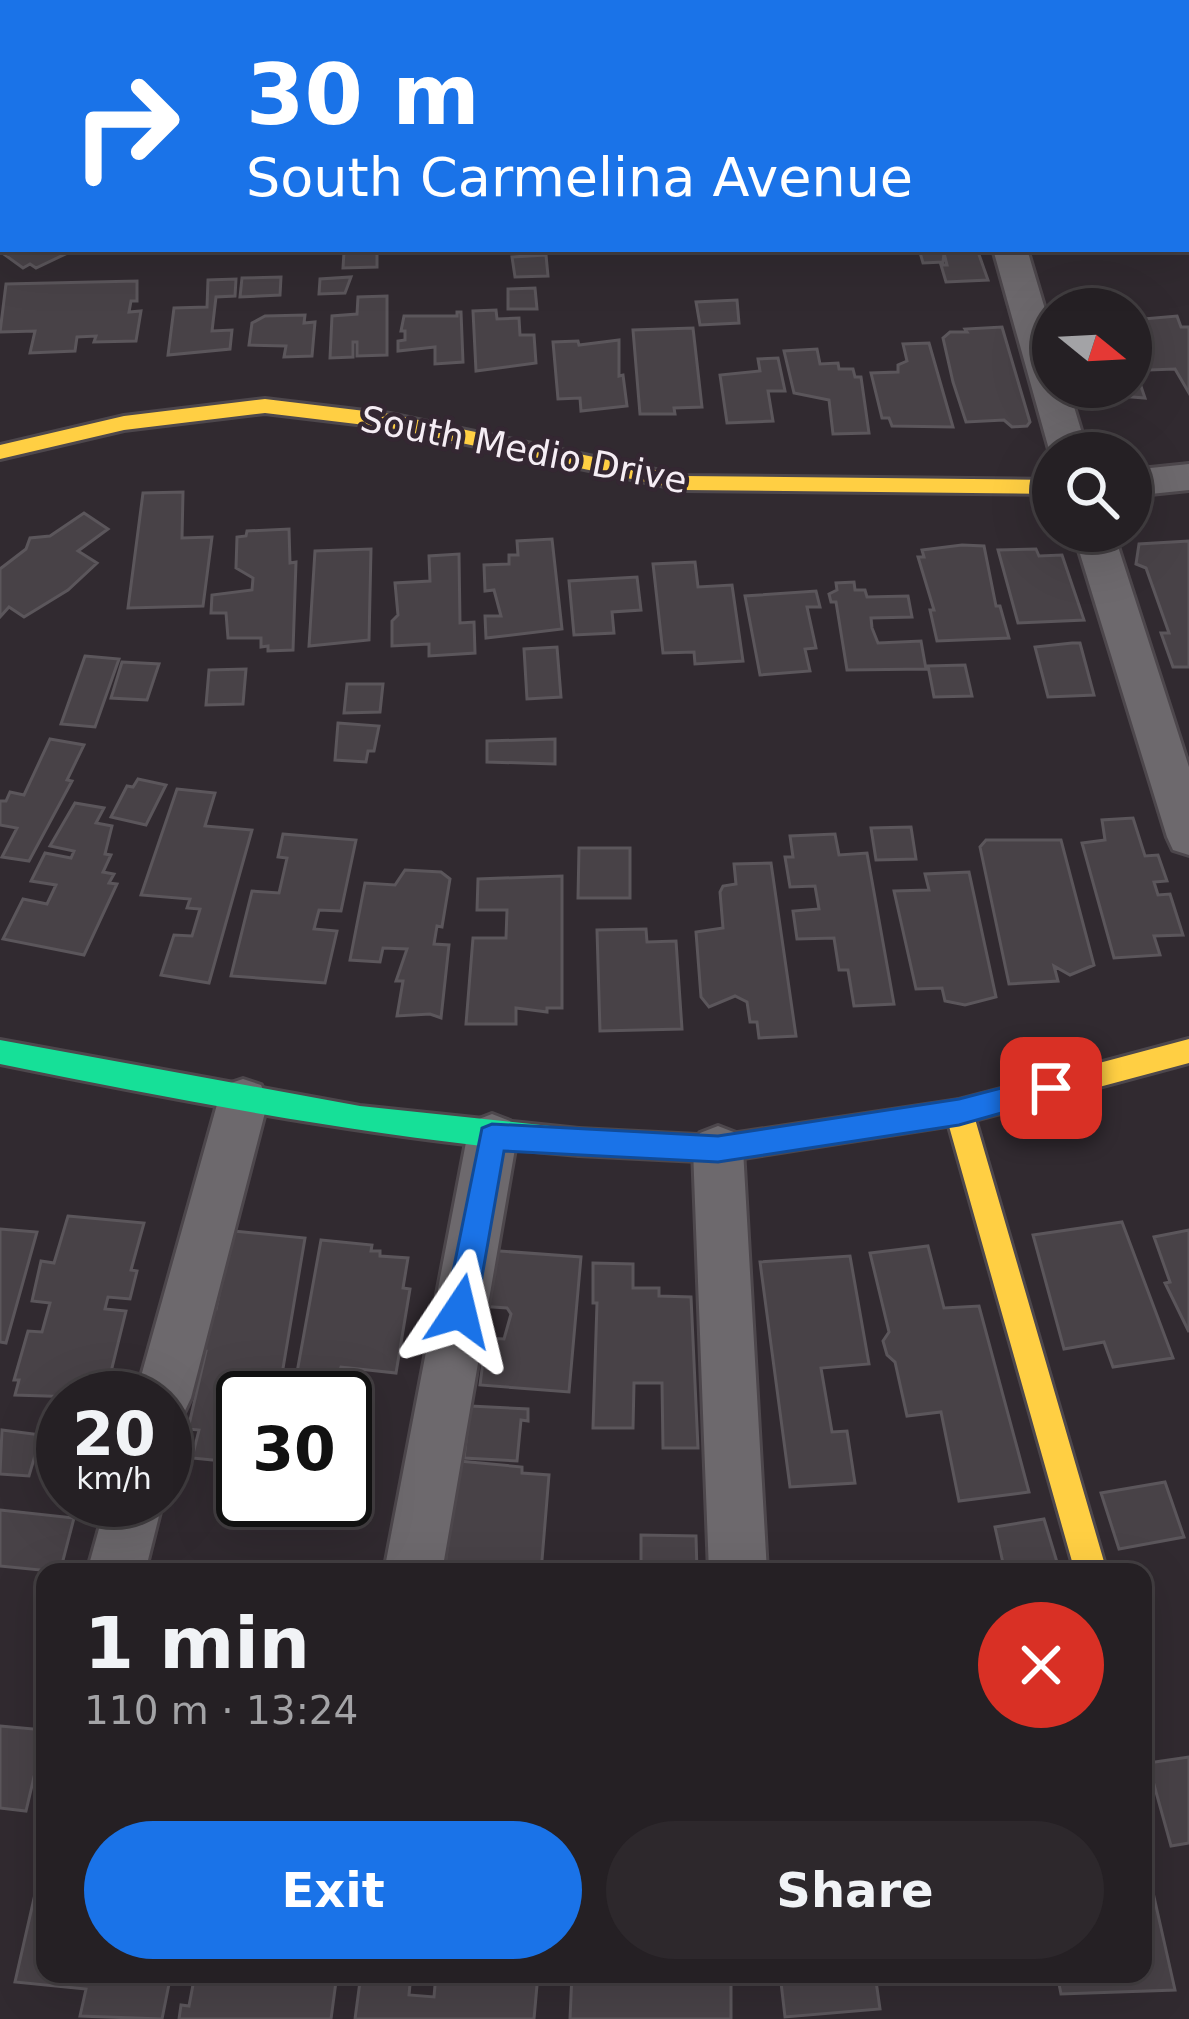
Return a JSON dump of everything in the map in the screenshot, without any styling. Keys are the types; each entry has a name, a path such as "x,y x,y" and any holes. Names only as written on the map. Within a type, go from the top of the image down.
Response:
{"street":[{"path":"1011,252 1063,432"},
{"name":"South Medio Drive","path":"1,448 124,423 265,406 391,421 684,483 1032,487"},
{"path":"1152,480 1189,477"},
{"path":"1100,552 1189,837"},
{"path":"0,1052 243,1101 492,1137 718,1149 959,1112 1189,1051"},
{"path":"170,1371 243,1101"},
{"path":"959,1112 1087,1563"},
{"path":"415,1563 492,1137"},
{"path":"718,1149 738,1563"},
{"path":"118,1563 128,1527"}],"building":[{"path":"70,252 36,268 30,264 23,268 5,255"},
{"path":"344,252 377,252 377,267 343,268"},
{"path":"920,252 978,252 988,280 946,282 941,265 947,265 944,253 943,262 923,263"},
{"path":"546,255 548,276 515,277 512,257"},
{"path":"281,277 280,295 240,297 242,278"},
{"path":"351,277 345,293 319,294 320,279"},
{"path":"236,279 235,296 216,297 212,331 232,330 230,349 168,355 174,308 207,307 208,280"},
{"path":"137,281 137,301 131,301 129,312 141,311 136,341 94,342 96,336 77,337 75,351 30,353 35,331 0,332 6,284"},
{"path":"535,288 537,309 508,309 508,289"},
{"path":"387,296 387,355 357,356 357,342 353,342 353,357 330,358 332,316 357,314 358,297"},
{"path":"737,300 739,323 700,325 696,302"},
{"path":"496,310 497,319 519,318 520,335 534,335 536,363 476,371 473,311"},
{"path":"461,312 463,362 435,364 435,347 398,351 398,341 405,340 405,331 401,331 404,316 457,316"},
{"path":"305,315 304,323 315,322 312,356 284,357 286,346 249,345 252,323 265,316"},
{"path":"1177,316 1181,327 1189,327 1189,393 1175,369 1152,370 1152,318"},
{"path":"1002,327 1030,422 1027,426 1012,427 1004,420 966,422 953,382 943,338 950,332 967,332 965,329"},
{"path":"693,328 702,407 674,408 675,414 640,414 633,330"},
{"path":"619,340 619,376 623,375 627,406 581,411 580,398 558,399 553,342 578,341 579,345"},
{"path":"929,343 953,427 892,426 889,418 882,418 871,373 898,372 898,365 907,361 903,344"},
{"path":"817,349 820,364 838,363 839,369 853,369 855,377 861,377 869,433 833,434 829,400 794,393 784,351"},
{"path":"778,358 785,391 768,391 773,421 727,423 720,375 760,371 758,359"},
{"path":"183,492 182,538 212,537 203,606 128,608 143,493"},
{"path":"84,513 108,529 78,551 97,563 68,590 24,617 9,607 0,617 0,569 26,549 30,538 50,536"},
{"path":"289,529 290,563 296,562 293,650 268,651 268,646 261,647 261,638 228,638 226,613 211,613 212,595 252,590 253,578 236,568 237,537 246,536 247,531"},
{"path":"552,539 562,629 486,638 485,616 501,616 494,590 485,591 484,565 509,564 509,555 518,555 517,541"},
{"path":"1189,541 1189,667 1173,667 1161,633 1169,633 1146,568 1136,564 1138,552 1152,552 1152,543"},
{"path":"984,546 996,606 1000,606 1009,638 937,641 930,610 934,610 918,557 924,557 922,550"},
{"path":"371,549 369,640 309,646 315,551"},
{"path":"998,550 1062,555 1084,620 1018,623"},
{"path":"459,554 460,623 474,622 475,653 429,656 429,644 392,646 392,621 398,615 395,583 430,581 429,556"},
{"path":"695,562 698,587 732,585 743,661 695,664 694,652 663,653 653,564"},
{"path":"637,577 641,610 612,612 614,633 574,635 569,581"},
{"path":"854,582 855,590 865,590 867,597 908,596 912,617 871,618 872,628 878,643 921,641 926,669 847,670 836,602 831,602 829,594 837,590 836,583"},
{"path":"816,591 820,607 807,607 816,648 805,649 810,671 760,675 745,596"},
{"path":"1080,643 1094,695 1048,697 1035,647"},
{"path":"557,647 561,697 527,699 524,649"},
{"path":"85,656 119,659 95,727 61,724"},
{"path":"122,662 159,664 147,700 111,698"},
{"path":"965,665 972,696 934,697 928,666"},
{"path":"246,669 243,704 206,705 209,670"},
{"path":"347,684 383,684 380,712 344,713"},
{"path":"338,723 379,726 374,751 368,751 366,762 335,760"},
{"path":"50,739 84,745 67,780 72,781 29,861 2,857 17,828 0,825 0,801 6,801 10,792 24,795"},
{"path":"555,739 555,764 487,762 487,741"},
{"path":"138,779 166,785 146,825 111,817 127,786 133,787"},
{"path":"177,789 215,793 205,826 252,830 209,983 161,975 174,935 192,936 200,909 187,908 190,899 141,895"},
{"path":"75,803 104,808 96,823 112,826 105,854 111,855 103,872 114,874 109,883 117,884 84,955 3,939 23,899 47,904 56,885 31,881 45,853 71,858 74,851 50,846"},
{"path":"1133,818 1145,856 1158,855 1167,881 1154,882 1158,895 1170,894 1183,935 1154,936 1160,955 1114,958 1082,843 1105,840 1102,820"},
{"path":"911,827 916,859 876,860 871,828"},
{"path":"283,834 356,840 341,911 319,910 314,929 337,931 325,983 231,976 252,891 279,893 287,858 278,857"},
{"path":"835,834 839,855 867,853 894,1004 854,1006 848,970 839,970 834,938 797,939 793,911 819,909 815,886 790,887 785,857 793,857 790,836"},
{"path":"986,840 1061,840 1094,965 1070,975 1054,966 1058,981 1009,984 980,847"},
{"path":"579,848 630,848 630,898 578,898"},
{"path":"771,863 796,1036 759,1038 747,1002 735,996 709,1007 701,997 696,932 723,928 720,892 723,886 736,884 734,864"},
{"path":"405,870 441,872 450,879 442,927 437,926 434,944 449,945 441,1018 397,1016 403,981 396,981 407,949 383,948 380,962 350,960 365,883 395,885"},
{"path":"969,872 996,997 965,1005 945,1001 942,988 916,989 894,891 929,890 925,874"},
{"path":"562,876 562,1008 547,1008 547,1012 516,1008 516,1024 466,1024 473,938 506,938 507,910 477,910 478,879"},
{"path":"646,929 647,942 676,941 682,1029 600,1031 597,930"},
{"path":"68,1216 144,1223 131,1270 137,1271 130,1299 108,1297 105,1309 126,1311 111,1371 36,1371 36,1396 15,1395 19,1380 14,1380 28,1331 42,1332 50,1303 32,1301 41,1261 54,1263"},
{"path":"1122,1222 1173,1358 1113,1367 1104,1342 1064,1349 1033,1235"},
{"path":"0,1229 37,1232 6,1343 0,1342"},
{"path":"214,1229 305,1238 283,1371 216,1371 216,1460 192,1458 199,1430 192,1429 192,1412 206,1351 183,1349 194,1307 216,1309 221,1285 201,1283"},
{"path":"1189,1230 1189,1332 1165,1283 1170,1282 1154,1237"},
{"path":"321,1240 372,1245 371,1251 380,1251 380,1256 408,1258 403,1288 410,1289 396,1373 341,1367 340,1371 297,1371"},
{"path":"928,1246 944,1308 979,1306 1029,1492 959,1501 941,1412 907,1416 895,1362 883,1341 889,1332 870,1253"},
{"path":"486,1250 581,1257 569,1392 480,1385 486,1338 504,1339 511,1314 507,1308 479,1306"},
{"path":"850,1256 869,1364 821,1368 832,1432 847,1431 855,1483 790,1487 760,1262"},
{"path":"593,1263 633,1264 633,1288 659,1288 659,1296 691,1297 698,1448 663,1448 662,1383 634,1383 633,1428 593,1428 597,1303 593,1303"},
{"path":"470,1406 528,1409 528,1421 521,1420 517,1461 464,1458"},
{"path":"2,1430 36,1434 29,1476 0,1474"},
{"path":"459,1461 522,1467 522,1473 549,1475 542,1563 445,1563"},
{"path":"1165,1482 1184,1537 1119,1549 1101,1493"},
{"path":"0,1510 36,1514 36,1527 72,1527 62,1563 36,1563 36,1570 0,1566"},
{"path":"1044,1519 1057,1563 1003,1563 995,1527"},
{"path":"641,1535 696,1536 697,1563 641,1563"},
{"path":"0,1726 36,1729 36,1768 26,1811 0,1808"},
{"path":"1189,1757 1189,1843 1171,1846 1152,1762"},
{"path":"1152,1888 1175,1990 1061,1994 1059,1983 1152,1983"},
{"path":"36,1890 36,1983 169,1983 162,2019 80,2016 86,1989 15,1982"},
{"path":"193,1983 336,1983 331,2019 179,2019 181,2005 189,2006"},
{"path":"360,1983 410,1983 409,1995 434,1997 435,1983 537,1983 534,2019 355,2019"},
{"path":"572,1983 731,1983 731,2019 570,2019"},
{"path":"781,1983 876,1983 880,2009 785,2017"}],"traffic: fast":[{"path":"0,1052 360,1119 579,1142"}],"traffic: slow":[{"path":"0,452 124,423 265,406 390,421 684,483 1032,487"},
{"path":"1028,1094 1189,1051"},
{"path":"959,1112 1088,1563"}],"traffic: jam":[{"path":"579,1142 718,1149 959,1112 1028,1094"}],"route":[{"path":"460,1311 492,1137 718,1149 959,1112 1051,1088"}]}
